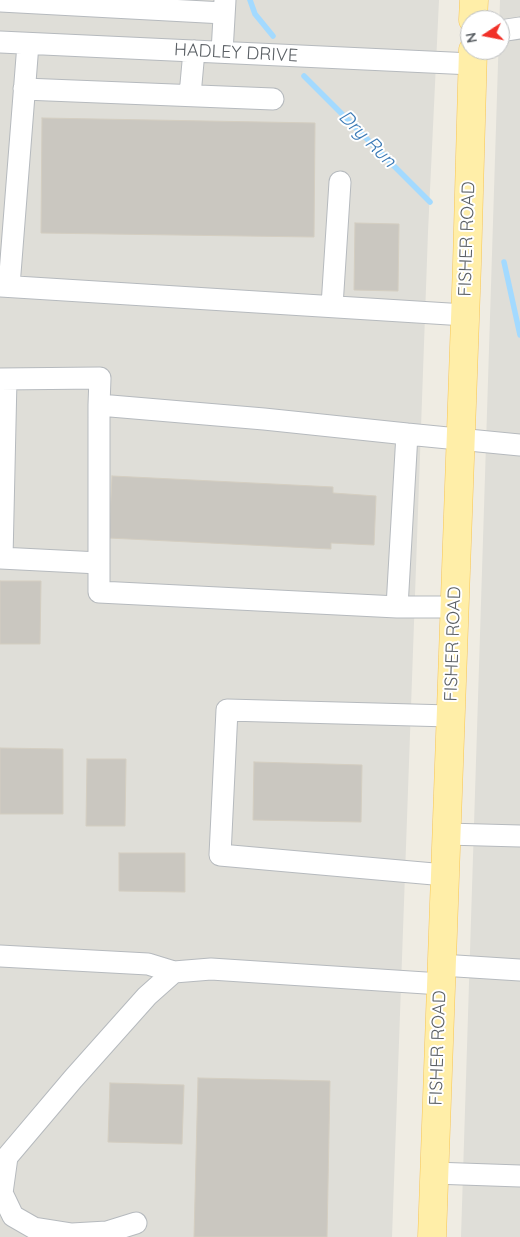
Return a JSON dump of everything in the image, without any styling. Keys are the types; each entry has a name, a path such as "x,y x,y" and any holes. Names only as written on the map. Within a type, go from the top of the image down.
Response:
{"main road":[{"name":"FISHER ROAD","path":"432,1237 459,439 465,315 472,60"}],"street":[{"path":"0,2 224,6 222,52"},
{"name":"HADLEY DRIVE","path":"0,42 222,52 460,57"},
{"path":"28,44 4,286 465,315"},
{"path":"190,95 194,51"},
{"path":"24,89 273,98"},
{"path":"332,306 340,182"},
{"path":"99,563 1,558 3,379 100,378 99,592 397,607 454,607"},
{"path":"99,405 264,419 520,445"},
{"path":"397,607 407,434"},
{"path":"445,875 220,855 227,710 450,716"},
{"path":"446,834 520,836"},
{"path":"0,956 148,964 174,972 211,969 441,974 520,970"},
{"path":"136,1223 107,1232 72,1234 34,1228 13,1216 2,1193 7,1158 73,1079 147,996 174,972"},
{"path":"433,1173 520,1176"}],"shaded area":[{"path":"0,0 439,0 428,232 392,1237 0,1237"},
{"path":"500,0 520,0 520,1237 461,1237 498,60 510,60 510,10 500,10"}],"building":[{"path":"42,118 315,123 314,237 41,233"},
{"path":"355,223 399,224 398,291 354,290"},
{"path":"112,476 333,487 333,493 376,496 374,545 331,543 331,549 109,538"},
{"path":"0,581 41,581 40,644 0,644"},
{"path":"0,748 63,749 63,814 0,814"},
{"path":"87,759 126,759 125,826 86,826"},
{"path":"254,762 362,765 361,822 253,820"},
{"path":"119,853 185,853 185,892 119,891"},
{"path":"198,1078 330,1081 327,1237 194,1237"},
{"path":"110,1083 184,1085 182,1144 108,1142"}],"waterway":[{"name":"Dry Run","path":"250,0 255,14 273,36"},
{"name":"Dry Run","path":"304,76 430,202"},
{"name":"Dry Run","path":"504,262 520,335"}]}
